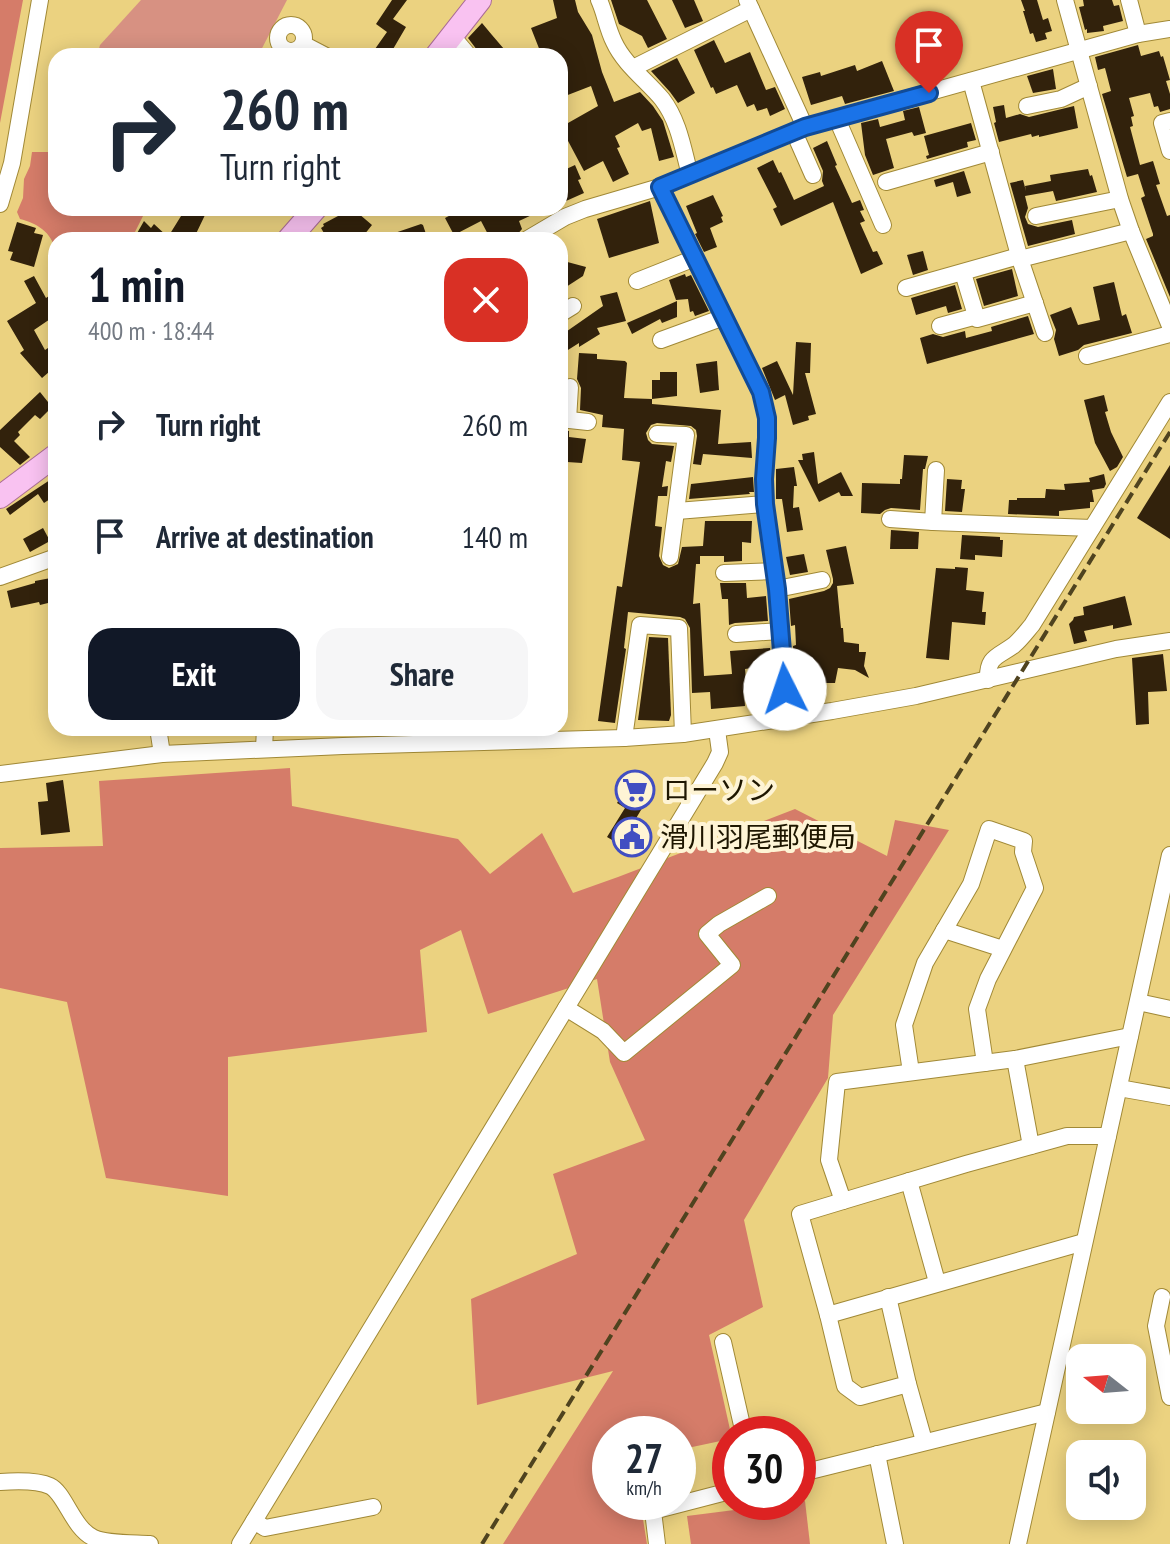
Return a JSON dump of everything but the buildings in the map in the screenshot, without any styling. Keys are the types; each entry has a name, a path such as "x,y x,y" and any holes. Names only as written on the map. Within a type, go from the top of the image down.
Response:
{"main road":[{"path":"442,48 480,0"},
{"path":"295,232 309,216"},
{"path":"0,497 48,461"}],"street":[{"path":"0,204 12,163 40,0"},
{"path":"599,0 614,44 672,114 690,175"},
{"path":"1065,0 1120,199 1170,326"},
{"path":"1129,0 1138,34"},
{"path":"633,68 749,4 800,130 813,175"},
{"path":"568,216 660,187 800,130 1138,34 1170,29"},
{"path":"452,36 462,48"},
{"path":"303,44 311,48"},
{"path":"971,81 1020,257 1045,333"},
{"path":"1027,106 1061,99 1089,86"},
{"path":"837,119 883,225"},
{"path":"1170,121 1162,123 1170,151"},
{"path":"886,182 991,152"},
{"path":"660,187 761,392 767,418 765,504 777,589 787,718"},
{"path":"1036,216 1120,199"},
{"path":"540,232 568,216"},
{"path":"906,288 1131,231"},
{"path":"637,281 695,258"},
{"path":"963,273 977,319 1035,303"},
{"path":"940,326 977,316"},
{"path":"661,340 724,317"},
{"path":"1087,356 1170,334"},
{"path":"568,398 570,387"},
{"path":"988,680 992,660 1018,641 1032,625 1170,402"},
{"path":"568,420 588,422"},
{"path":"657,434 686,435 670,557"},
{"path":"933,522 936,470"},
{"path":"677,511 765,504"},
{"path":"890,519 1092,528"},
{"path":"0,577 48,560"},
{"path":"724,573 775,571"},
{"path":"777,589 822,580"},
{"path":"624,738 640,625 679,628 683,734"},
{"path":"736,634 780,631"},
{"path":"0,774 162,754 683,734 916,696 1116,649 1170,641"},
{"path":"240,1544 715,763 720,752 717,730"},
{"path":"159,736 162,754"},
{"path":"264,749 265,736"},
{"path":"911,1072 904,1025 925,963 971,884 989,829 1024,841 1023,852 1035,888 988,979 977,1009 985,1063"},
{"path":"1018,1544 1170,855"},
{"path":"566,1008 603,1031 624,1053 732,965 707,934 768,896"},
{"path":"944,930 1003,949"},
{"path":"1138,1002 1170,1009"},
{"path":"843,1201 829,1160 837,1082 1015,1059 1130,1036"},
{"path":"1015,1059 1031,1146"},
{"path":"1119,1088 1170,1097"},
{"path":"908,1384 860,1397 845,1386 800,1214 1067,1136 1108,1136"},
{"path":"909,1181 937,1282"},
{"path":"828,1315 1084,1242"},
{"path":"888,1297 924,1441"},
{"path":"1162,1297 1156,1326 1170,1397"},
{"path":"723,1342 740,1416"},
{"path":"816,1469 1047,1412"},
{"path":"877,1454 895,1544"},
{"path":"0,1482 21,1481 50,1486 59,1493 69,1512 93,1542 150,1544"},
{"path":"657,1544 653,1511 712,1496"},
{"path":"254,1521 265,1528 373,1507"}],"shaded area":[{"path":"0,0 23,0 0,123"},
{"path":"141,0 287,0 262,48 99,48"},
{"path":"32,152 48,152 48,216 143,216 135,232 48,234 20,219 17,212"},
{"path":"290,768 292,806 458,839 490,874 542,833 573,893 795,809 887,856 895,820 949,830 833,1015 828,1078 744,1220 763,1307 709,1335 727,1416 712,1416 712,1443 696,1446 696,1416 592,1416 592,1520 643,1520 647,1544 503,1544 613,1371 477,1405 471,1299 577,1254 553,1174 645,1140 610,1062 597,979 488,1014 461,930 420,950 427,1032 228,1057 228,1196 106,1178 67,1002 0,988 0,848 103,846 99,781"},
{"path":"712,1513 712,1520 807,1520 810,1544 691,1544 688,1520 696,1520 696,1515"}],"railway":[{"path":"482,1544 1170,432"}],"place":[{"name":"ローソン","path":"635,790"},
{"name":"滑川羽尾郵便局","path":"632,837"}],"route":[{"path":"785,689 777,589 765,504 767,418 761,392 660,187 805,127 929,93"}]}
